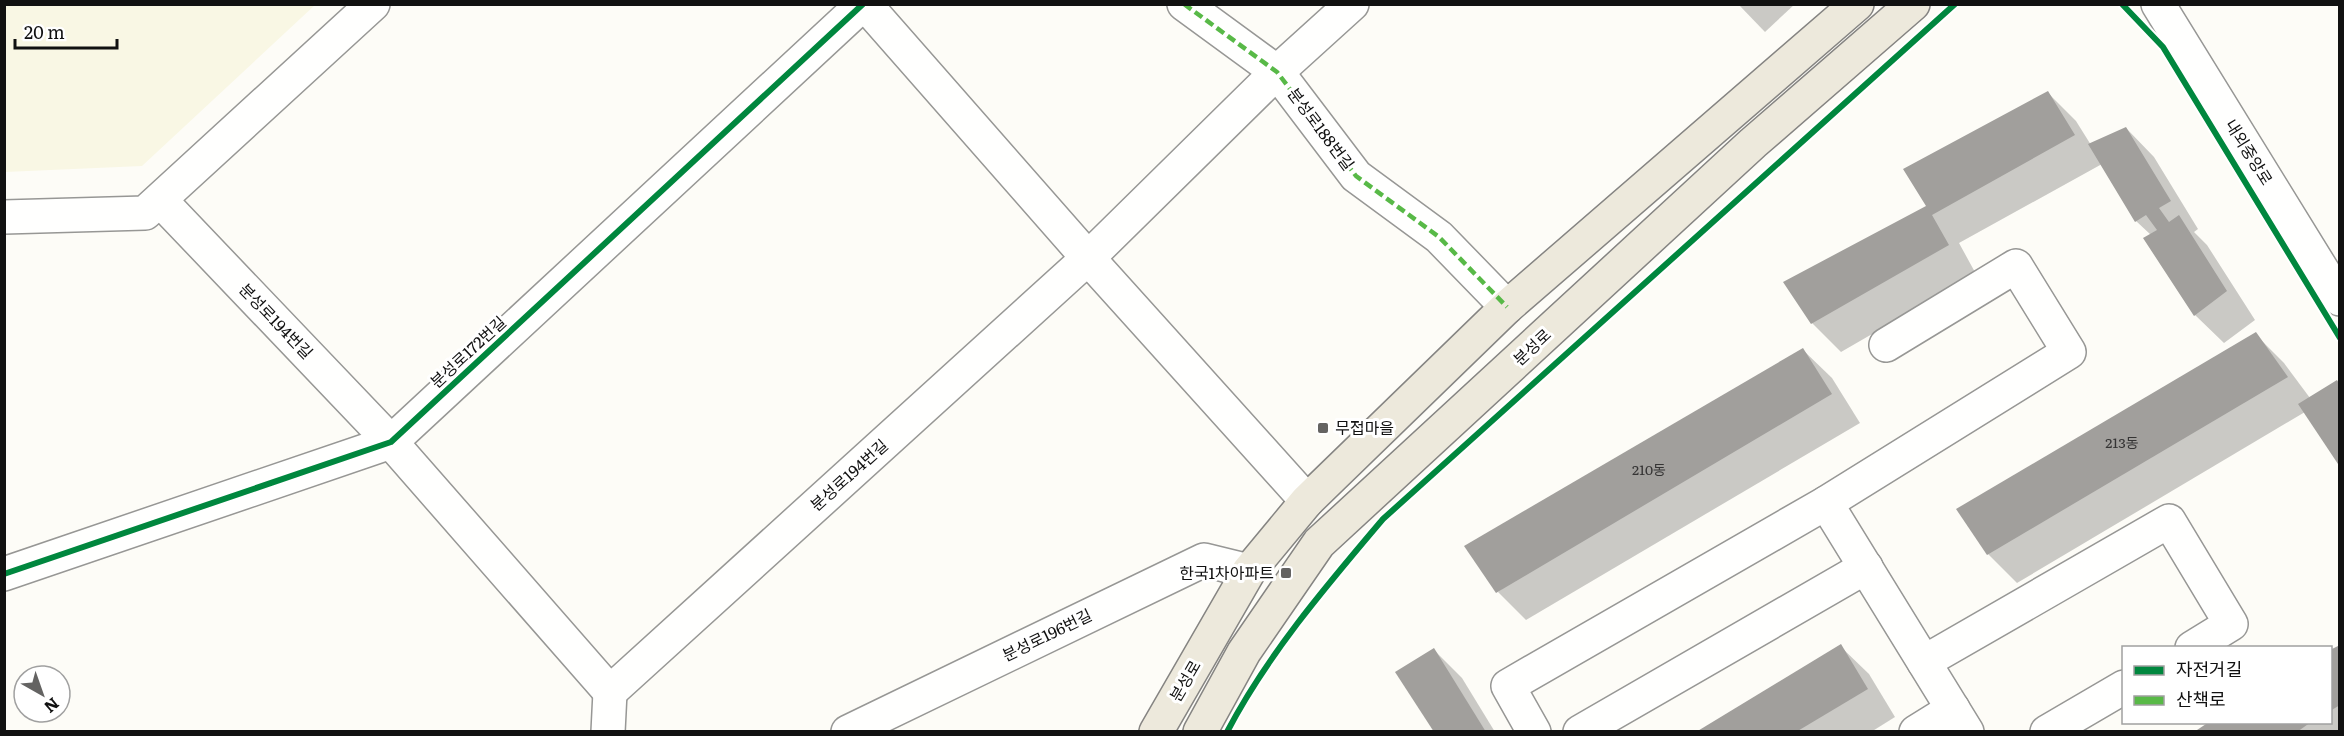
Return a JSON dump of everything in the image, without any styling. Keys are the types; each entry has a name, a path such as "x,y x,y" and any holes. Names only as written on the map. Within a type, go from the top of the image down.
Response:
{"main road":[{"name":"분성로","path":"1156,732 1249,571 1307,501 1507,307 1857,4"},
{"name":"분성로","path":"1200,732 1244,652 1320,543 1753,143 1913,4"}],"street":[{"path":"4,217 145,213 373,4"},
{"path":"864,4 1307,501"},
{"name":"분성로172번길","path":"4,574 391,442 864,4"},
{"name":"분성로188번길","path":"1184,4 1277,72 1356,176 1439,237 1507,307"},
{"path":"1277,72 1352,4"},
{"name":"내외중앙로","path":"2158,4 2340,299"},
{"name":"분성로194번길","path":"610,692 1088,258 1277,72"},
{"name":"분성로194번길","path":"160,200 391,442"},
{"path":"1534,732 1508,686 1826,502 2069,352 2016,266 1886,345"},
{"path":"391,442 610,692 608,732"},
{"path":"1826,502 1960,720 1916,732"},
{"path":"1924,662 2169,522 2231,624 2195,646"},
{"name":"분성로196번길","path":"848,732 1204,560 1249,571"},
{"path":"1580,732 1866,567"},
{"path":"2047,732 2122,688"}],"shaded area":[{"path":"4,5 315,5 142,166 5,172"}],"building":[{"path":"2048,91 2075,135 1932,215 1949,245 1811,324 1783,282 1926,206 1903,169"},
{"path":"2126,127 2171,201 2159,208 2169,222 2179,215 2227,291 2194,316 2143,238 2157,230 2146,215 2135,222 2088,144"},
{"path":"2256,332 2288,377 1987,555 1956,509"},
{"path":"1803,348 1832,394 1496,593 1464,546"},
{"path":"2337,380 2340,385 2340,467 2298,404"},
{"path":"1841,644 1868,689 1796,732 1696,732"},
{"path":"2340,645 2340,705 2332,710 2332,649"},
{"path":"1434,648 1486,732 1434,732 1395,672"},
{"path":"2206,724 2308,724 2297,732 2194,732"}],"marked path":[{"path":"1184,4 1277,72 1356,176 1439,237 1507,307"}],"cycle path":[{"path":"4,574 391,442 863,4"},
{"path":"1227,732 1279,648 1383,519 1955,4"},
{"path":"2122,4 2163,47 2340,338"}],"place":[{"name":"무접마을","path":"1323,428"},
{"name":"한국1차아파트","path":"1286,573"}]}
